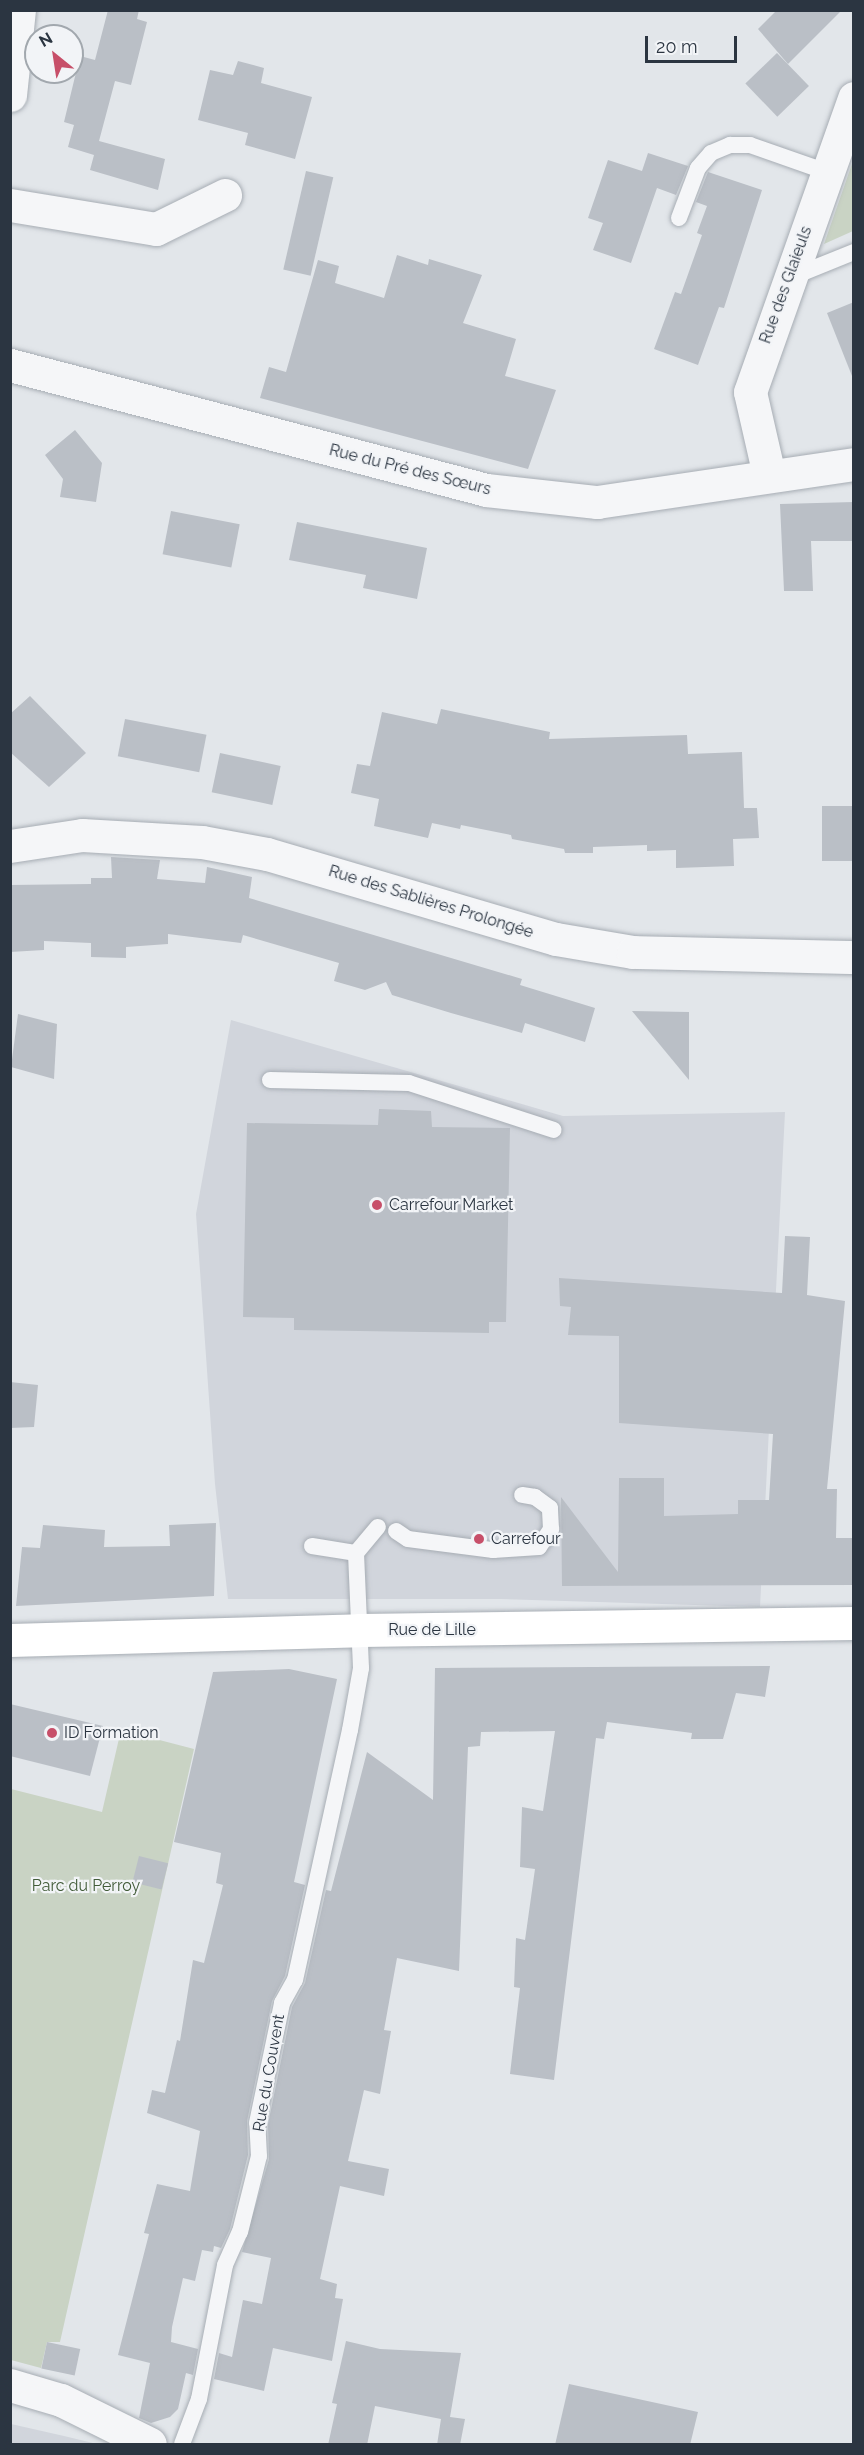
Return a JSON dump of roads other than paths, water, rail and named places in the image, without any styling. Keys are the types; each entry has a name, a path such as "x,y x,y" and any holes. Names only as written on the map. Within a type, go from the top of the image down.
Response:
{"main road":[{"name":"Rue de Lille","path":"10,1640 360,1630 854,1623"}],"street":[{"path":"10,95 19,10"},
{"name":"Rue des Glaieuls","path":"769,475 750,392 854,98"},
{"path":"10,205 156,229 225,195"},
{"name":"Rue du Pré des Sœurs","path":"10,365 486,490 597,502 854,464"},
{"name":"Rue des Sablières Prolongée","path":"10,846 82,835 202,842 267,854 556,939 633,952 854,957"},
{"path":"10,2385 62,2400 150,2445"}],"lane":[{"path":"679,218 698,168 711,153 730,145 750,145 827,172"},
{"path":"789,279 854,252"},
{"path":"270,1080 409,1083 554,1130"},
{"path":"396,1531 408,1539 493,1550 539,1547 551,1529 550,1508 535,1497 522,1495"},
{"path":"312,1546 356,1553 378,1527"},
{"name":"Rue du Couvent","path":"182,2445 199,2399 225,2265 240,2232 259,2157 257,2123 282,2003 296,1980 350,1730 361,1668 356,1553"}],"place":[{"name":"Carrefour Market","path":"377,1205"},
{"name":"Carrefour","path":"479,1539"},
{"name":"ID Formation","path":"52,1733"}],"park label":[{"name":"Parc du Perroy","path":"86,1886"}]}
